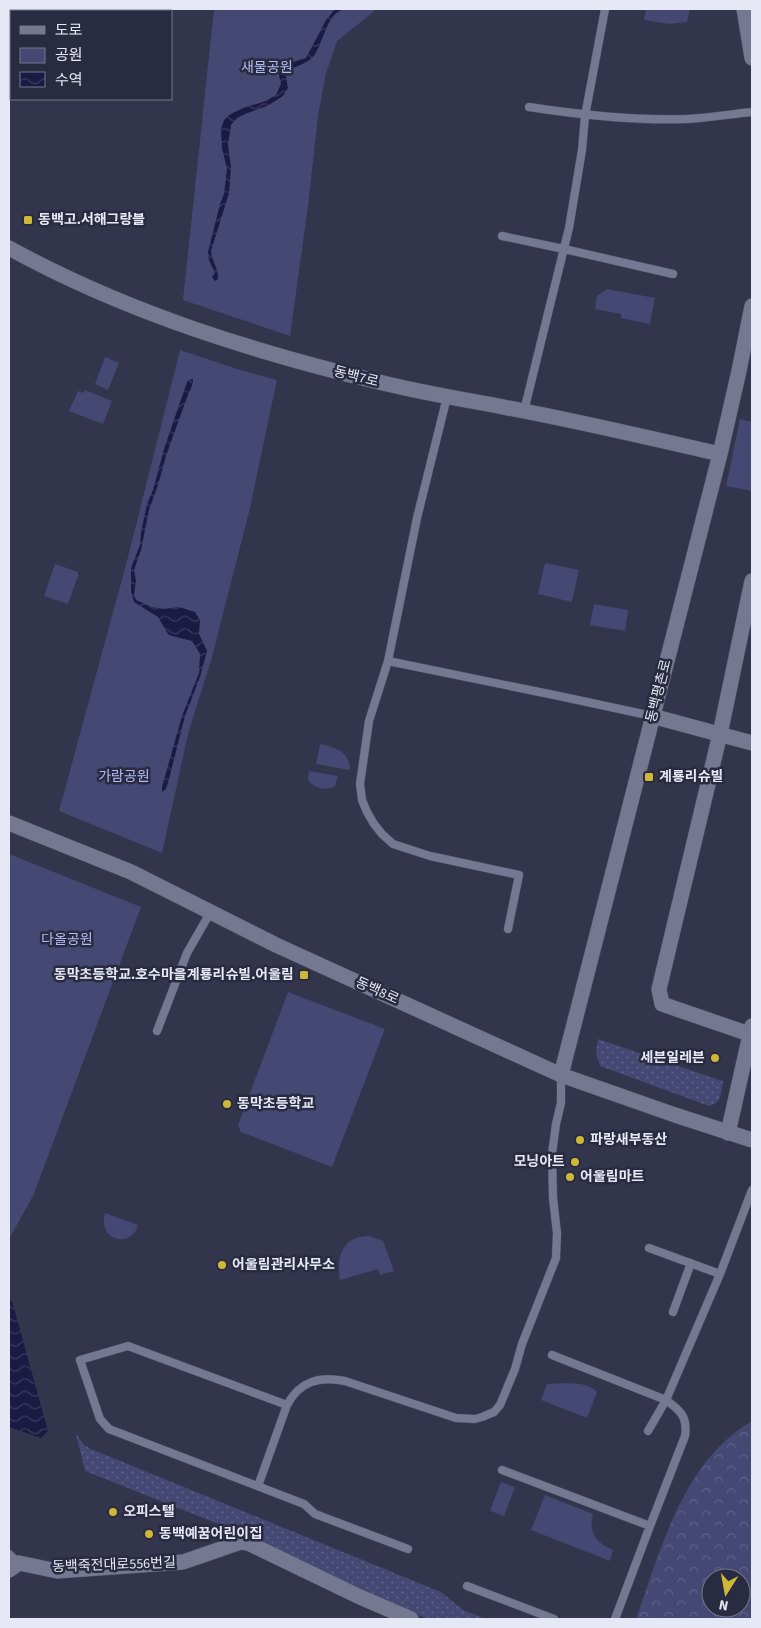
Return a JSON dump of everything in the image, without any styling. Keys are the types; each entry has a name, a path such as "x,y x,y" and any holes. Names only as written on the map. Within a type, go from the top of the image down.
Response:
{"street":[{"path":"744,9 752,58"},
{"name":"동백7로","path":"9,248 105,295 143,311 197,331 307,364 388,385 524,411 720,454"},
{"name":"동백평촌로","path":"561,1075 720,454 752,306"},
{"path":"728,1133 751,1032 662,1004 659,989 720,734 752,580"},
{"path":"652,716 752,743"},
{"name":"동백8로","path":"9,823 131,872 276,946 561,1075 752,1140"},
{"name":"동백죽전대로556번길","path":"12,1562 56,1571 183,1562 241,1542 248,1543 360,1597 411,1619"}],"lane":[{"path":"524,411 564,249 582,150 585,116 605,9"},
{"path":"529,107 585,116 651,120 687,119 752,112"},
{"path":"502,236 673,274"},
{"path":"447,397 417,518 388,661 368,721 360,784 362,800 367,812 382,834 393,844 430,856 519,875 508,929"},
{"path":"388,661 652,716"},
{"path":"157,1030 187,953 210,912"},
{"path":"258,1486 287,1405 299,1389 309,1383 326,1379 345,1381 456,1418 475,1419 482,1417 494,1412 500,1405 556,1258 557,1233 552,1198 552,1154 561,1103 561,1075"},
{"path":"648,1431 666,1400 720,1274 752,1190"},
{"path":"649,1248 720,1274"},
{"path":"673,1312 691,1263"},
{"path":"287,1405 128,1346 80,1360 100,1419 109,1429 304,1504 315,1514 408,1549"},
{"path":"552,1356 666,1400 684,1416 687,1428 616,1619"},
{"path":"502,1470 650,1526"},
{"path":"467,1586 554,1619"}],"green space":[{"name":"새물공원","path":"214,9 376,9 337,41 326,73 318,116 290,336 183,300"},
{"path":"646,9 690,9 687,22 669,24 644,20"},
{"path":"607,289 655,298 650,324 621,318 621,314 595,309 597,296"},
{"name":"가람공원","path":"180,350 277,380 250,508 212,657 188,734 162,853 59,811 127,561"},
{"path":"105,357 119,363 108,390 95,384"},
{"path":"85,390 112,401 103,424 69,411 78,391 83,393"},
{"path":"740,419 752,422 752,491 726,486"},
{"path":"545,563 579,570 572,602 538,594"},
{"path":"55,564 78,572 68,604 44,596"},
{"path":"594,604 628,610 625,631 590,625"},
{"path":"320,744 341,751 347,759 350,770 316,764"},
{"path":"309,771 338,776 335,786 324,789 317,787 308,780"},
{"name":"다올공원","path":"9,854 141,907 33,1196 9,1239"},
{"path":"288,992 385,1029 332,1167 241,1132 238,1125"},
{"path":"598,1039 723,1081 719,1100 709,1106 600,1066 596,1053"},
{"path":"105,1213 138,1225 135,1233 123,1239 110,1235 104,1223"},
{"path":"369,1236 383,1241 394,1271 380,1275 378,1269 340,1280 339,1263 343,1249 353,1240"},
{"path":"547,1384 580,1384 597,1392 587,1418 541,1400"},
{"path":"752,1421 752,1619 636,1619 665,1536 692,1483 708,1459 728,1438"},
{"path":"76,1434 84,1445 91,1449 441,1592 463,1610 486,1619 428,1619 393,1605 254,1538 85,1471"},
{"path":"501,1482 515,1487 504,1516 490,1511"},
{"path":"545,1495 593,1514 592,1526 595,1536 602,1544 613,1550 610,1561 531,1530"}],"water":[{"path":"335,9 345,9 339,11 329,22 313,57 285,70 288,88 283,96 269,105 237,118 231,125 228,145 231,167 229,193 211,251 218,276 218,279 215,281 212,277 215,273 209,260 208,252 224,194 227,169 222,148 221,129 224,120 229,115 243,108 266,101 276,95 281,84 280,68 306,58 326,20"},
{"path":"193,379 149,510 141,550 134,570 136,581 134,595 136,600 152,607 164,609 179,607 195,612 200,620 199,634 207,651 200,677 185,716 168,783 162,792 182,716 199,673 200,654 192,641 168,634 158,617 134,602 131,592 131,568 140,545 147,504 153,490 164,449 187,382"},
{"path":"9,1300 12,1301 48,1431 41,1438 9,1427"}],"place":[{"name":"동백고.서해그랑블","path":"28,220"},
{"name":"계룡리슈빌","path":"649,777"},
{"name":"동막초등학교.호수마을계룡리슈빌.어울림","path":"304,975"},
{"name":"세븐일레븐","path":"715,1058"},
{"name":"동막초등학교","path":"227,1104"},
{"name":"파랑새부동산","path":"580,1140"},
{"name":"모닝아트","path":"575,1162"},
{"name":"어울림마트","path":"570,1177"},
{"name":"어울림관리사무소","path":"222,1265"},
{"name":"오피스텔","path":"113,1512"},
{"name":"동백예꿈어린이집","path":"149,1534"}]}
